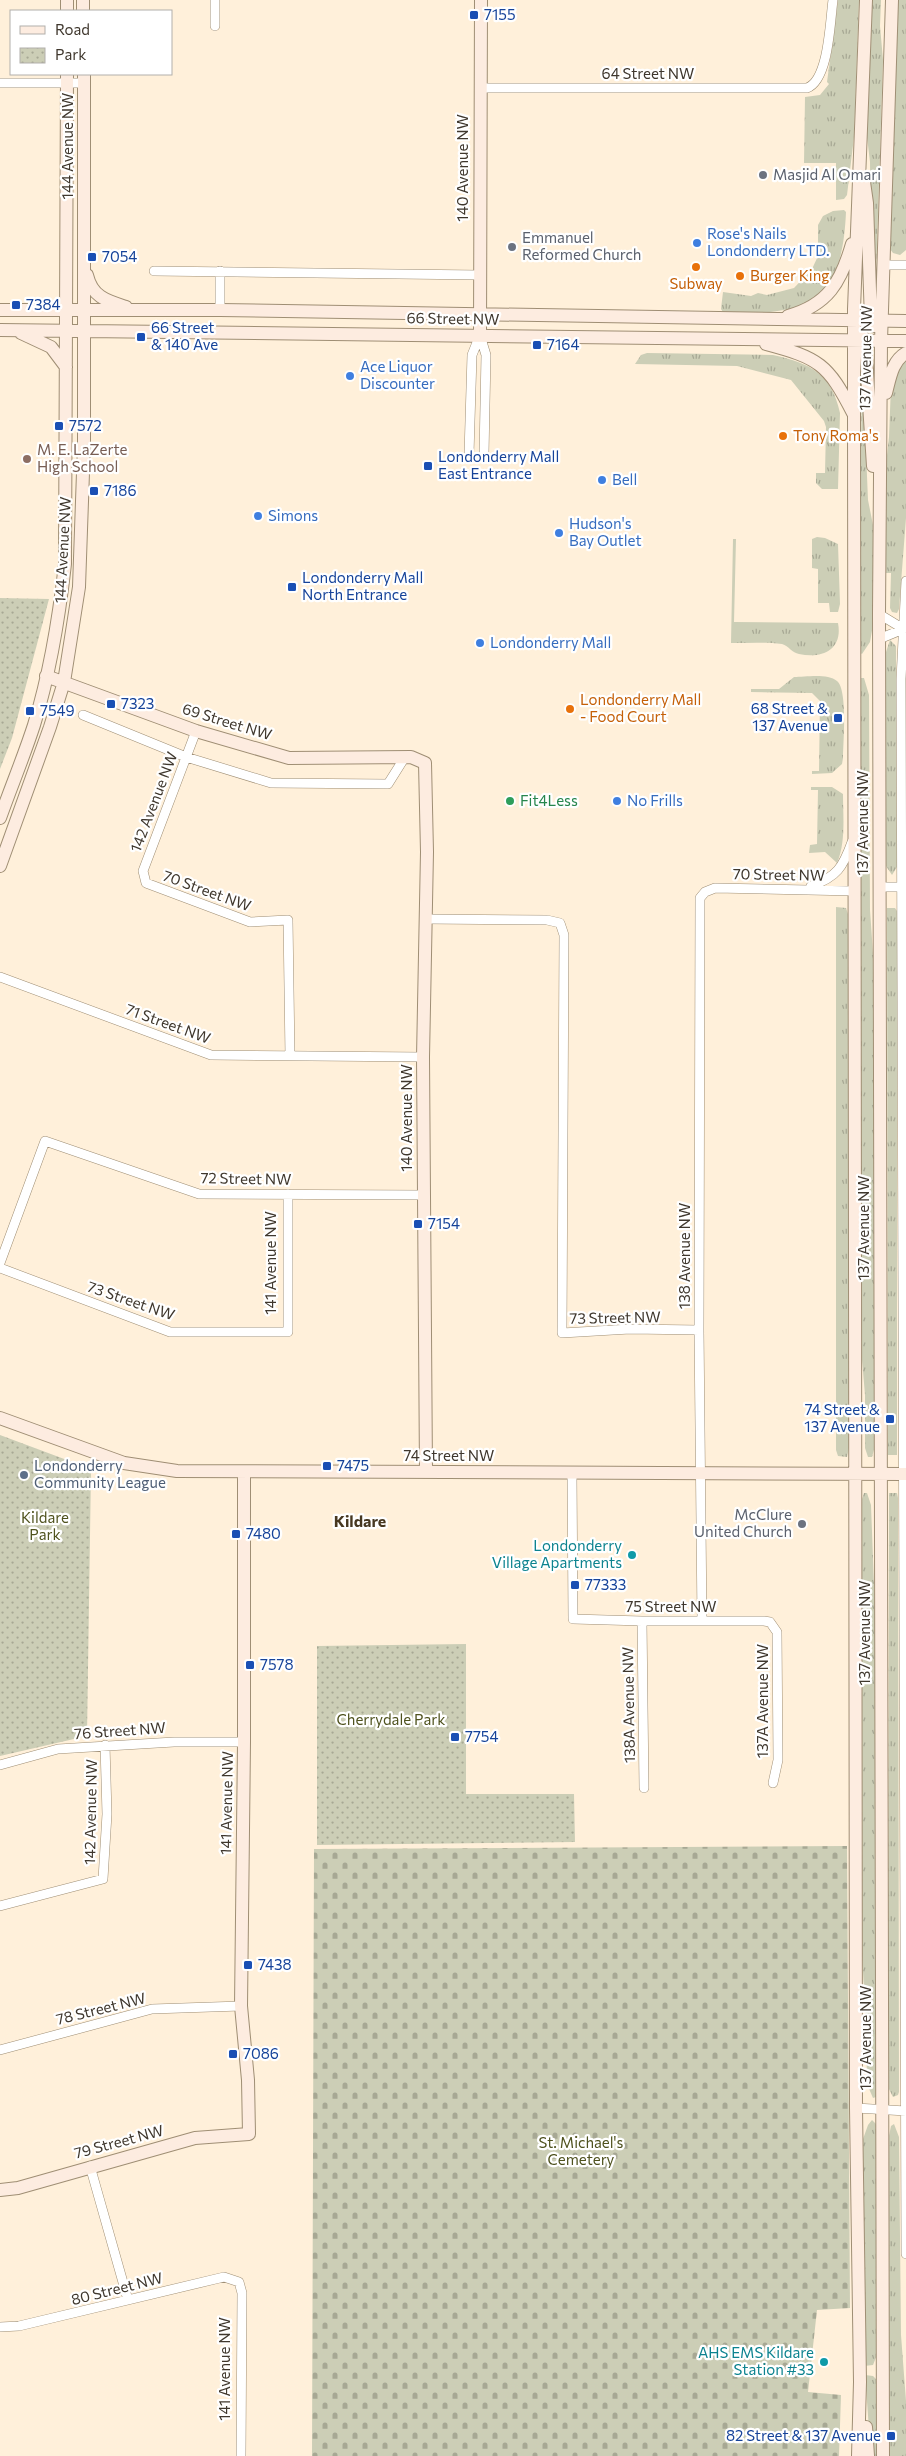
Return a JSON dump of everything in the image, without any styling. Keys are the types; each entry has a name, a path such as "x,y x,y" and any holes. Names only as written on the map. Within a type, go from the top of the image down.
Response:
{"main road":[{"name":"140 Avenue NW","path":"480,0 480,335"},
{"name":"137 Avenue NW","path":"854,320 866,0"},
{"name":"137 Avenue NW","path":"883,2456 879,614 881,341 877,320 884,265 892,0"},
{"name":"144 Avenue NW","path":"0,818 34,725 58,616 65,564 67,78"},
{"name":"144 Avenue NW","path":"0,866 50,727 64,682 76,618 81,565 84,330 84,78"},
{"path":"860,152 867,203 877,320"},
{"path":"776,319 813,307 835,286 849,255 857,230"},
{"path":"84,264 90,287 97,296 138,311"},
{"name":"66 Street NW","path":"0,310 220,310 480,316 906,321"},
{"path":"854,320 860,341 880,518"},
{"name":"66 Street NW","path":"0,330 906,341"},
{"path":"14,330 51,347 66,367"},
{"path":"746,339 789,350 824,367 835,379 854,414"},
{"name":"137 Avenue NW","path":"858,2456 860,2382 856,2108 854,414 860,341"},
{"path":"881,412 892,369 898,358 906,353"},
{"name":"69 Street NW","path":"46,676 196,731 289,758 411,757 425,763"},
{"name":"140 Avenue NW","path":"425,763 423,1057 426,1472"},
{"name":"74 Street NW","path":"0,1418 90,1452 150,1469 244,1472 904,1474"},
{"name":"141 Avenue NW","path":"244,1472 244,1742 241,2006 248,2080 249,2134"},
{"name":"79 Street NW","path":"0,2190 18,2188 90,2166 195,2138 249,2134"},
{"path":"860,2382 868,2456"}],"street":[{"path":"215,0 215,26"},
{"name":"64 Street NW","path":"480,88 802,89 816,83 823,68 833,0"},
{"path":"0,83 84,78"},
{"path":"884,265 906,265"},
{"path":"154,271 480,275"},
{"path":"220,271 220,310"},
{"name":"140 Avenue NW","path":"469,454 472,355 480,335"},
{"name":"140 Avenue NW","path":"480,335 486,355 484,454"},
{"path":"906,581 904,628 906,2254"},
{"path":"879,614 904,628"},
{"path":"880,639 904,628"},
{"path":"83,716 186,757 271,783 388,784 405,757"},
{"name":"142 Avenue NW","path":"146,883 143,872 196,731"},
{"name":"137 Avenue NW","path":"805,889 825,881 840,869 854,834"},
{"name":"70 Street NW","path":"146,883 250,922 288,920 290,1056"},
{"name":"70 Street NW","path":"705,892 715,888 854,890"},
{"path":"880,888 904,888"},
{"name":"138 Avenue NW","path":"702,1621 699,1330 699,910 700,898 705,892"},
{"name":"73 Street NW","path":"425,919 547,920 560,923 564,935 562,1333 630,1329 699,1330"},
{"name":"71 Street NW","path":"0,977 211,1055 423,1057"},
{"name":"72 Street NW","path":"0,1263 46,1141 199,1194 424,1195"},
{"name":"141 Avenue NW","path":"288,1194 288,1332"},
{"name":"73 Street NW","path":"0,1268 170,1332 288,1332"},
{"name":"75 Street NW","path":"572,1473 573,1619 770,1622"},
{"name":"138A Avenue NW","path":"642,1621 644,1788"},
{"name":"137A Avenue NW","path":"770,1622 777,1632 778,1760 773,1782"},
{"name":"76 Street NW","path":"0,1765 58,1750 105,1745 174,1742 244,1742"},
{"name":"142 Avenue NW","path":"0,1906 103,1879 107,1814 105,1745"},
{"name":"78 Street NW","path":"0,2050 152,2009 241,2006"},
{"path":"856,2108 905,2111"},
{"path":"90,2166 128,2300"},
{"name":"80 Street NW","path":"0,2327 19,2326 224,2276 239,2282"},
{"name":"141 Avenue NW","path":"239,2282 242,2293 241,2456"}],"green space":[{"path":"838,0 859,0 854,137 847,195 844,199 836,200 836,163 804,163 805,97 820,95 829,84 827,82"},
{"path":"872,0 881,0 880,26 883,60 876,275 871,270 870,162 867,137"},
{"path":"897,0 906,0 906,250 900,255 893,253 890,249"},
{"path":"844,210 846,212 843,243 837,267 828,285 815,297 799,306 778,311 724,314 721,309 723,292 751,296 758,293 767,295 794,288 812,269 818,256 818,225 823,216 833,211"},
{"path":"647,353 773,355 798,362 817,372 831,389 840,413 838,489 822,489 816,483 816,473 825,473 826,427 824,421 791,380 737,366 635,364 641,355"},
{"path":"862,356 868,500 873,525 873,625 870,642 862,654 859,652"},
{"path":"906,357 906,518 899,609 897,613 892,612 890,608 891,573 886,573 885,474 889,437 891,385"},
{"path":"817,537 825,538 838,544 840,604 838,612 830,612 829,603 818,603 818,569 812,568 812,539"},
{"path":"733,539 736,539 734,622 838,623 839,632 834,646 823,653 808,655 792,651 782,644 731,643"},
{"path":"0,598 49,599 12,738 0,769"},
{"path":"890,640 896,646 897,867 892,875 886,866 886,652"},
{"path":"794,677 828,677 837,681 840,686 844,705 843,758 842,764 832,773 812,774 812,771 819,771 820,701 812,693 751,692 751,689 779,689"},
{"path":"861,678 864,678 869,695 870,910 874,968 875,1446 872,1457 868,1457 865,1448 865,1395 861,1348"},
{"path":"811,787 832,787 843,794 843,838 837,863 825,852 809,853 810,845 817,844 818,790 811,790"},
{"path":"836,907 846,908 848,914 849,1448 847,1457 838,1456 836,1450"},
{"path":"887,908 895,908 897,911 897,1455 888,1455"},
{"name":"Kildare Park","path":"0,1435 91,1469 87,1736 0,1756"},
{"path":"864,1493 867,1493 871,1505 875,1612 876,2097 873,2098 867,2084 862,1955 861,1502"},
{"path":"889,1493 897,1493 898,1498 899,2092 898,2095 893,2097 888,2087"},
{"name":"Cherrydale Park","path":"466,1644 466,1794 574,1794 575,1842 317,1845 317,1646"},
{"name":"St. Michael's Cemetery","path":"847,1846 850,2308 817,2310 808,2392 841,2395 839,2456 312,2456 314,1849"},
{"path":"872,2120 876,2124 877,2355 873,2365 864,2366 863,2139"},
{"path":"894,2124 899,2137 901,2335 906,2401 906,2456 889,2456 889,2136 891,2126"},
{"path":"865,2375 873,2376 877,2380 877,2456 871,2456"}],"place":[{"name":"7155","path":"474,15"},
{"name":"Masjid Al Omari","path":"763,175"},
{"name":"Rose's Nails Londonderry LTD.","path":"697,243"},
{"name":"Emmanuel Reformed Church","path":"512,247"},
{"name":"7054","path":"92,257"},
{"name":"Subway","path":"696,267"},
{"name":"Burger King","path":"740,276"},
{"name":"7384","path":"16,305"},
{"name":"66 Street & 140 Ave","path":"141,337"},
{"name":"7164","path":"537,345"},
{"name":"Ace Liquor Discounter","path":"350,376"},
{"name":"7572","path":"59,426"},
{"name":"Tony Roma's","path":"783,436"},
{"name":"M. E. LaZerte High School","path":"27,459"},
{"name":"Londonderry Mall East Entrance","path":"428,466"},
{"name":"Bell","path":"602,480"},
{"name":"7186","path":"94,491"},
{"name":"Simons","path":"258,516"},
{"name":"Hudson's Bay Outlet","path":"559,533"},
{"name":"Londonderry Mall North Entrance","path":"292,587"},
{"name":"Londonderry Mall","path":"480,643"},
{"name":"7323","path":"111,704"},
{"name":"Londonderry Mall - Food Court","path":"570,709"},
{"name":"7549","path":"30,711"},
{"name":"68 Street & 137 Avenue","path":"838,718"},
{"name":"Fit4Less","path":"510,801"},
{"name":"No Frills","path":"617,801"},
{"name":"7154","path":"418,1224"},
{"name":"74 Street & 137 Avenue","path":"890,1419"},
{"name":"7475","path":"327,1466"},
{"name":"Londonderry Community League","path":"24,1475"},
{"name":"McClure United Church","path":"802,1524"},
{"name":"7480","path":"236,1534"},
{"name":"Londonderry Village Apartments","path":"632,1555"},
{"name":"77333","path":"575,1585"},
{"name":"7578","path":"250,1665"},
{"name":"7754","path":"455,1737"},
{"name":"7438","path":"248,1965"},
{"name":"7086","path":"233,2054"},
{"name":"AHS EMS Kildare Station #33","path":"824,2362"},
{"name":"82 Street & 137 Avenue","path":"891,2436"}],"district":[{"name":"Kildare","path":"360,1521"}]}
